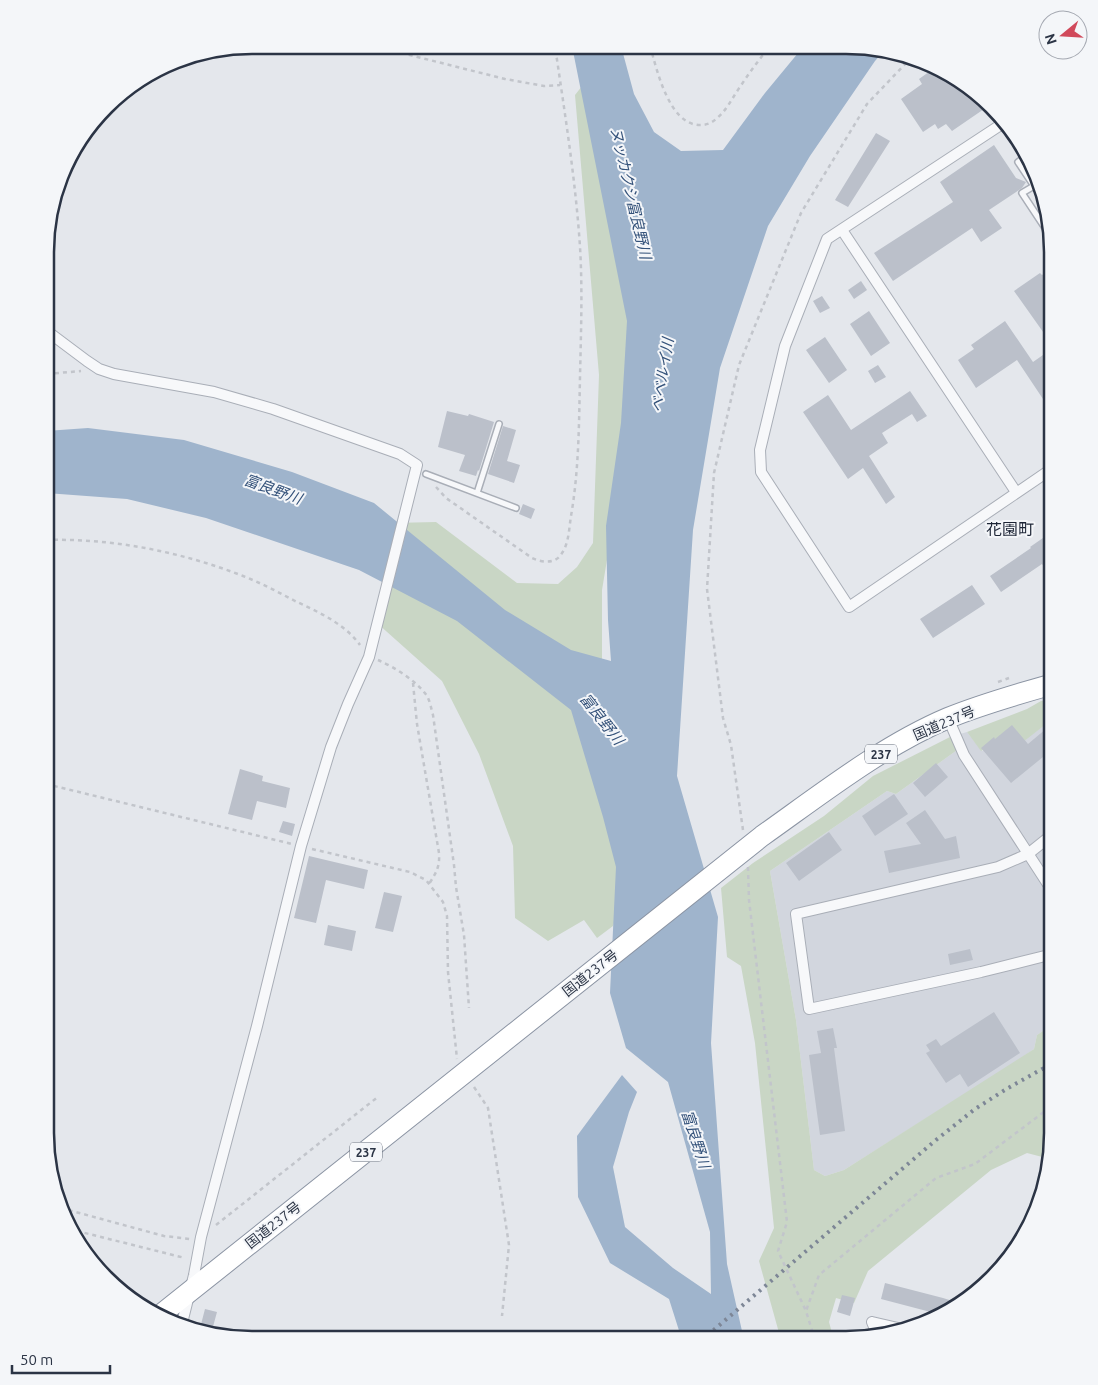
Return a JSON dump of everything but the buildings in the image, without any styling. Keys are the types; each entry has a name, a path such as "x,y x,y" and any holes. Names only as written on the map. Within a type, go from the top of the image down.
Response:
{"highway":[{"name":"国道237号","path":"165,1311 572,988 739,862 762,836 897,744 948,718 1044,687"}],"street":[{"path":"999,126 827,239 784,346 760,450 761,472 849,606 1044,474"},
{"path":"842,230 1016,492"},
{"path":"54,336 99,369 114,374 214,392 273,409 400,454 417,465 370,653 331,747 301,846 257,1026 201,1237 183,1319"},
{"path":"948,718 964,755 1044,878"},
{"path":"1044,841 1028,854 998,867 796,914 809,1009 963,976 1044,956"},
{"path":"875,1329 872,1322 889,1326"}],"lane":[{"path":"1022,160 1018,162 1032,183"},
{"path":"1033,186 1022,194 1042,224"},
{"path":"477,493 499,424"},
{"path":"426,474 516,508"}],"path":[{"path":"406,54 505,79 544,86 560,85"},
{"path":"426,474 446,498 522,552 541,562 555,560 562,555 566,547 577,466 581,283 574,180 556,54"},
{"path":"652,54 659,75 675,112 684,121 696,125 707,125 716,120 764,54"},
{"path":"54,373 99,369"},
{"path":"54,540 130,546 188,557 244,576 320,613 347,630 370,653 413,682 426,695 433,715 464,935 470,1008"},
{"path":"413,682 417,724 440,853 438,871 429,884"},
{"path":"54,785 410,872 426,880 443,902 447,916 448,972 457,1059 464,1073 488,1108 492,1130 509,1245 502,1316"},
{"path":"739,862 749,900 787,1222 778,1251 806,1311 812,1331"},
{"path":"70,1210 164,1236 201,1237 379,1096"},
{"path":"806,1311 819,1275 842,1255 936,1178 975,1164 1044,1112"},
{"path":"80,1232 173,1256 197,1259"}],"shaded area":[{"path":"1044,725 1044,1030 1037,1035 1034,1049 1014,1063 844,1170 825,1176 814,1170 796,1020 770,871 887,791 896,794 960,748 950,737 967,732 982,751 1012,732 1023,741"}],"green space":[{"path":"586,81 639,280 632,409 602,590 602,663 621,901 613,926 597,938 584,920 548,941 515,918 513,846 479,754 442,681 377,623 392,523 436,522 517,583 558,584 577,567 593,543 599,375 575,95"},
{"path":"1044,700 1044,726 1023,742 1012,732 981,751 967,732 1027,709"},
{"path":"950,737 960,748 896,794 887,791 770,871 796,1020 814,1170 825,1176 844,1170 1034,1049 1037,1035 1044,1030 1043,1157 1027,1153 991,1170 868,1271 854,1303 836,1298 829,1322 832,1331 778,1331 759,1261 774,1228 755,1043 741,966 727,957 721,888 753,863 824,816 873,776"}],"water":[{"path":"574,54 623,54 634,94 654,132 681,151 723,150 765,93 797,54 859,54 879,57 810,156 768,226 720,368 693,530 677,776 718,917 711,1043 727,1264 742,1331 679,1331 669,1299 610,1263 578,1197 577,1136 622,1075 637,1092 629,1112 613,1167 625,1227 673,1268 711,1294 710,1232 668,1082 626,1048 610,993 616,867 571,710 457,621 359,570 206,518 127,499 54,494 54,430 88,428 184,440 292,472 374,503 505,610 571,650 611,661 606,526 621,423 627,321"}],"railway":[{"path":"713,1331 936,1140 975,1109 1044,1068"}],"district":[{"name":"花園町","path":"1010,529"}],"water label":[{"name":"ヌッカクシ富良野川","path":"631,193"},
{"name":"ベベルイ川","path":"662,375"},
{"name":"富良野川","path":"273,489"},
{"name":"富良野川","path":"602,719"},
{"name":"富良野川","path":"696,1139"}]}
